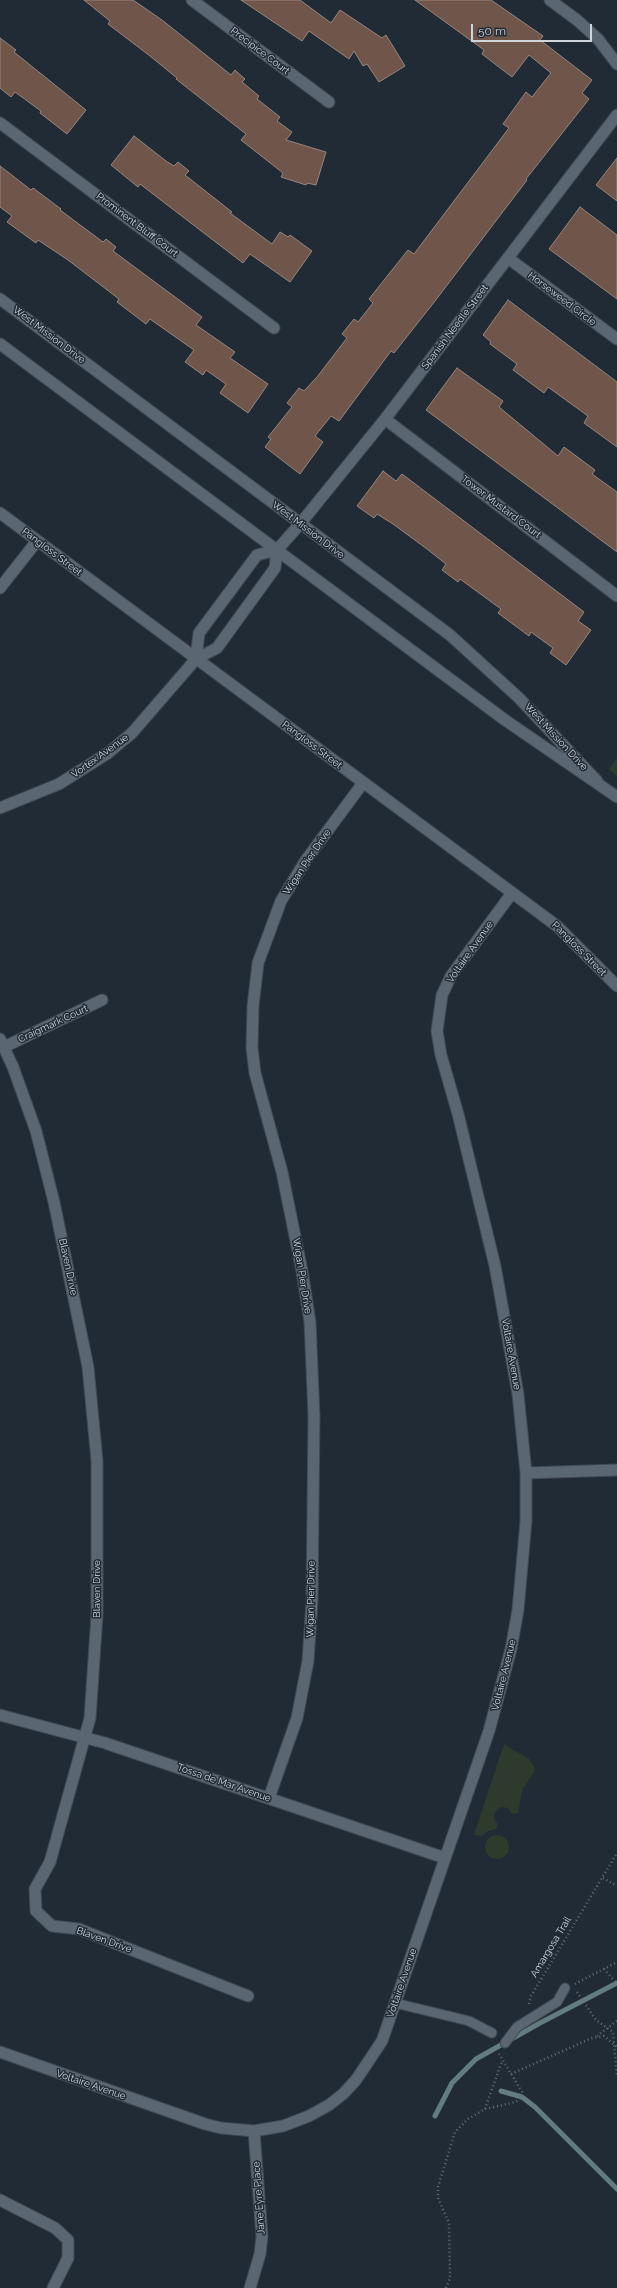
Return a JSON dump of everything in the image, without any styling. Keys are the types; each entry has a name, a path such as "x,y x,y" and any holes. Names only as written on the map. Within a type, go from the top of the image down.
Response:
{"street":[{"name":"Precipice Court","path":"192,0 329,102"},
{"path":"550,0 577,20 598,40 617,64"},
{"name":"Spanish Needle Street","path":"288,536 300,524 384,419 617,115"},
{"name":"Prominent Bluff Court","path":"0,123 274,328"},
{"name":"Horseweed Circle","path":"508,258 617,339"},
{"name":"West Mission Drive","path":"0,299 450,635 519,698 597,782"},
{"name":"West Mission Drive","path":"0,344 505,720 617,797"},
{"name":"Tower Mustard Court","path":"384,419 617,596"},
{"name":"Pangloss Street","path":"0,513 557,926 617,986"},
{"name":"Vortex Avenue","path":"0,808 59,784 108,753 132,733 152,712 196,659 217,648 275,568 277,550 288,536"},
{"path":"0,588 37,541"},
{"path":"196,659 198,633 257,555 277,550"},
{"name":"Wigan Pier Drive","path":"269,1798 297,1718 308,1661 312,1602 314,1416 310,1322 302,1271 282,1172 255,1073 252,1048 253,1006 258,963 281,901 306,860 363,783"},
{"name":"Voltaire Avenue","path":"0,2052 206,2124 221,2128 254,2131 283,2126 309,2116 343,2094 356,2080 382,2041 489,1731 511,1649 523,1568 526,1521 526,1473 517,1386 495,1266 460,1121 441,1055 437,1031 442,995 451,976 512,893"},
{"name":"Craigmark Court","path":"2,1043 102,1000"},
{"name":"Blaven Drive","path":"2,1043 25,1100 44,1161 88,1367 97,1461 97,1615 93,1696 86,1737 50,1862 35,1889 36,1911 52,1926 79,1929 248,1996"},
{"path":"526,1473 617,1470"},
{"name":"Tossa de Mar Avenue","path":"0,1715 86,1737 445,1858"},
{"name":"Jane Eyre Place","path":"250,2288 260,2254 262,2236 254,2131"},
{"path":"0,2200 55,2228 68,2240 68,2258 57,2277 53,2288"}],"lane":[{"path":"505,2043 516,2027 557,2002 569,1986"},
{"path":"395,2003 469,2021 492,2033"}],"path":[{"name":"Amargosa Trail","path":"528,2007 532,1996 617,1853"},
{"path":"603,1878 617,1886"},
{"path":"604,1969 617,1984"},
{"path":"569,1986 596,2020 613,2032 616,2046 617,2077"},
{"path":"511,2074 596,2037 617,2021"},
{"path":"596,2037 604,2036 616,2046"},
{"path":"446,2288 450,2278 449,2223 438,2198 438,2186 455,2132 468,2119 485,2109 516,2102 522,2097 522,2092 501,2059 485,2109"}],"green space":[{"path":"617,758 617,776 609,769"},
{"path":"504,1744 529,1759 534,1766 535,1771 523,1788 518,1813 512,1814 508,1808 500,1807 494,1814 495,1821 498,1824 496,1829 488,1831 482,1836 474,1835"},
{"path":"497,1835 502,1836 508,1842 508,1852 502,1858 497,1859 492,1858 486,1852 485,1847 486,1842 492,1836"}],"building":[{"path":"84,0 133,0 162,20 231,75 235,70 245,79 242,82 259,96 257,99 280,117 277,121 292,132 286,140 326,152 316,185 307,183 306,185 281,177 283,173 241,140 246,134 108,24 110,21"},
{"path":"241,0 300,0 331,23 340,10 382,38 386,35 405,66 379,82 367,64 363,66 354,51 349,59 309,31 302,41"},
{"path":"415,0 491,0 543,36 540,40 592,80 582,93 589,99 526,179 527,180 435,301 394,353 391,351 339,421 331,416 315,436 323,442 300,474 265,447 271,439 268,437 292,407 287,403 299,388 304,391 317,377 347,338 342,334 354,319 358,322 373,303 369,299 408,250 414,254 509,128 503,124 526,92 532,97 551,73 529,55 512,77 482,54 484,50"},
{"path":"0,38 16,50 14,52 86,110 67,134 40,113 41,111 15,92 11,97 0,88"},
{"path":"134,136 174,166 178,162 189,171 185,175 232,212 230,213 272,244 280,232 288,237 290,235 312,251 290,282 250,254 243,263 140,184 138,187 111,165"},
{"path":"617,158 617,201 596,185"},
{"path":"0,166 31,190 33,188 103,242 106,239 116,247 113,251 202,317 196,325 235,352 230,358 268,384 248,413 220,393 226,384 206,370 203,375 185,362 194,350 150,319 146,324 117,302 119,299 68,260 38,240 36,243 7,222 12,216 0,207"},
{"path":"580,207 617,235 617,299 549,249"},
{"path":"508,300 617,382 617,447 584,423 588,416 548,387 544,393 513,370 517,364 490,344 491,342 483,335"},
{"path":"457,368 503,401 499,407 558,456 564,447 595,470 592,474 617,492 617,552 426,410"},
{"path":"383,471 396,481 402,474 584,612 578,621 591,630 566,665 550,653 553,648 531,632 529,636 498,613 501,609 460,579 458,582 442,570 446,564 427,549 377,514 374,518 357,506"}],"waterway":[{"path":"435,2116 452,2083 476,2059 540,2023 617,1983"},
{"path":"501,2091 522,2097 535,2107 617,2189"}]}
